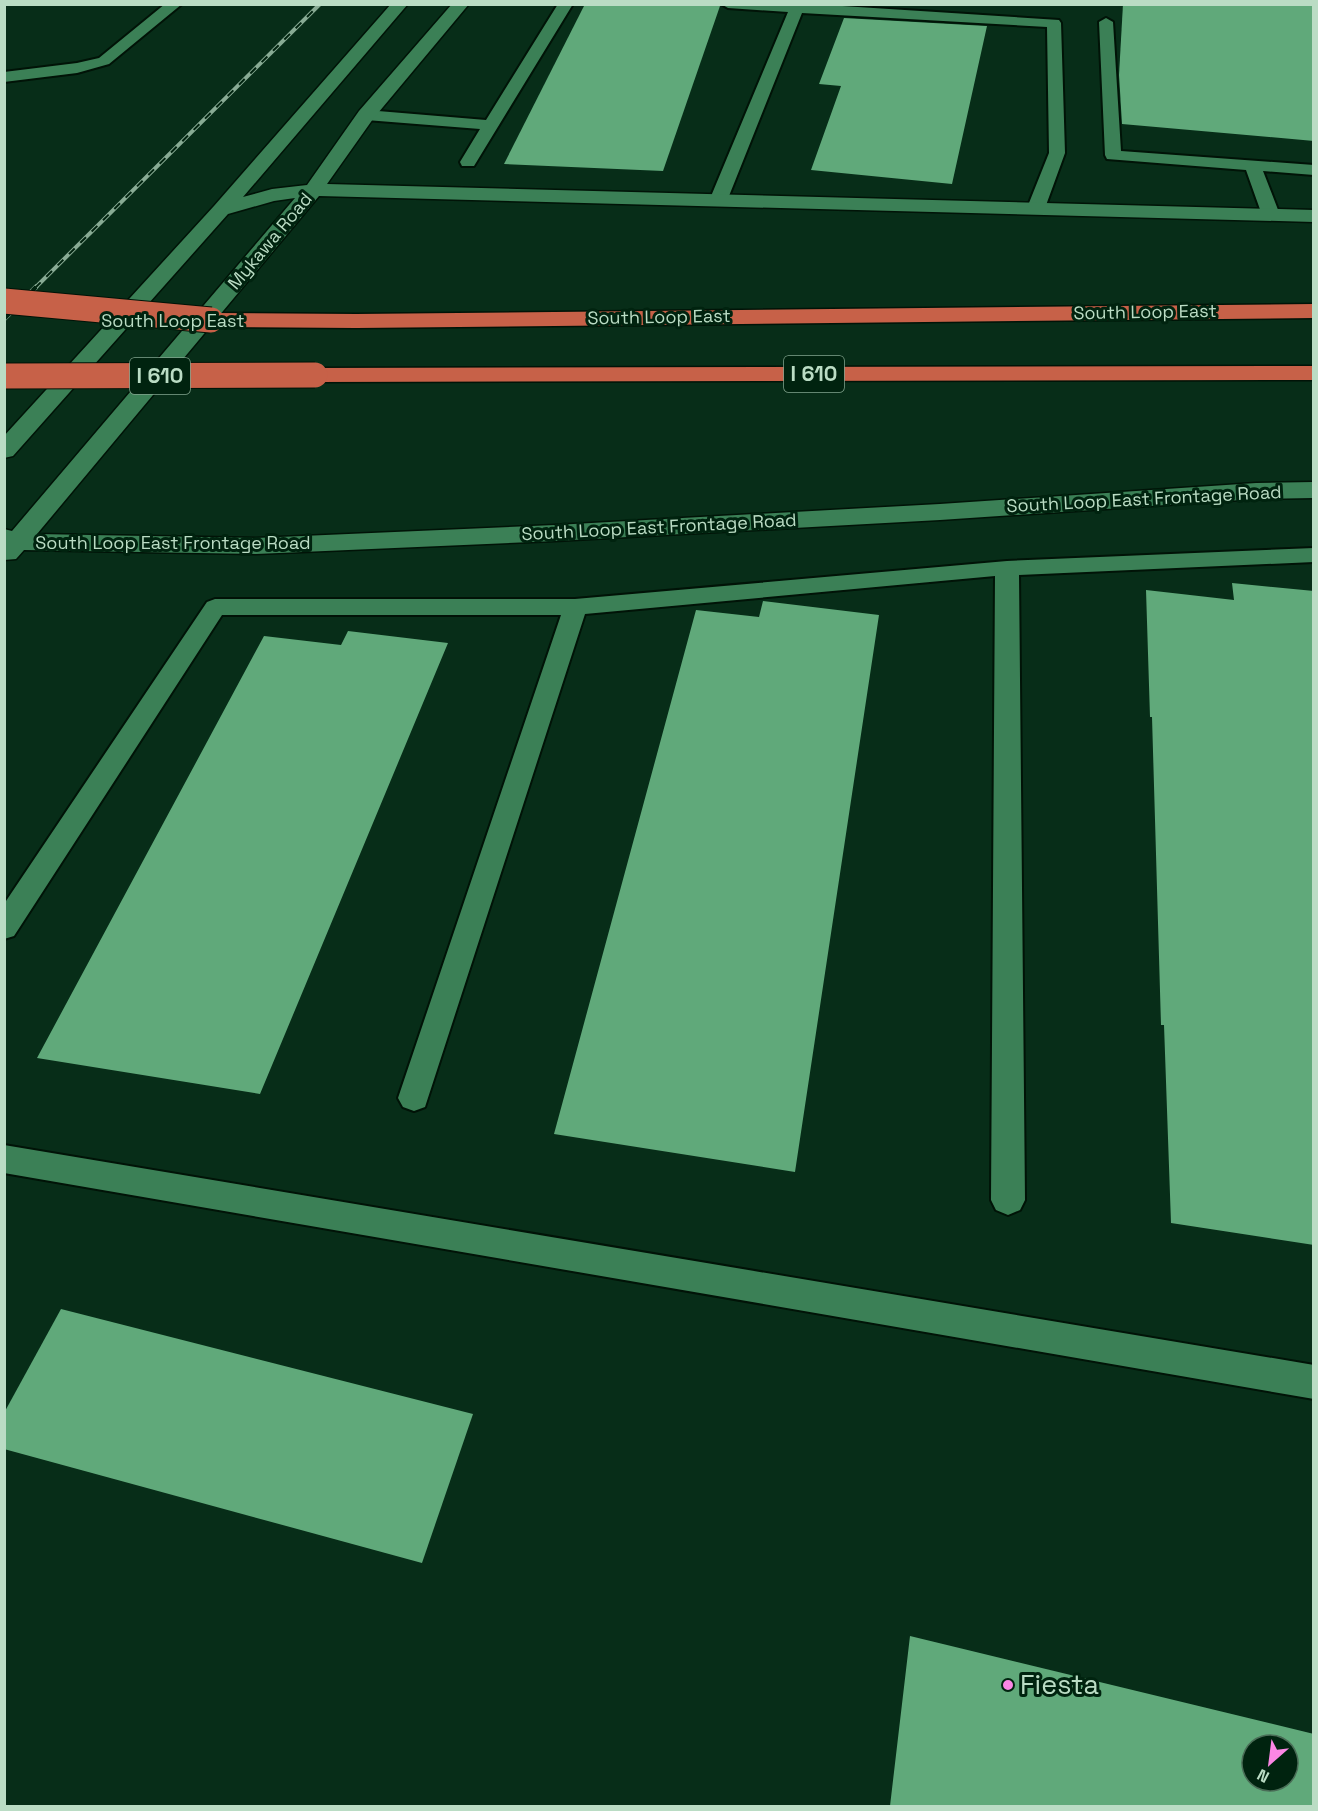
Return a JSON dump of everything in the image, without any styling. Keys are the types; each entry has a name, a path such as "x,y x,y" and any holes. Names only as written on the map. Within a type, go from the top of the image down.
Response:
{"highway":[{"path":"4,301 211,320"},
{"name":"South Loop East","path":"4,322 356,321 1314,310"},
{"name":"I 610","path":"4,376 1314,373"}],"main road":[{"path":"4,451 221,210 400,4"},
{"name":"Mykawa Road","path":"9,544 313,190 366,115 461,4"},
{"path":"221,210 272,195 313,190 1314,216"},
{"name":"South Loop East Frontage Road","path":"9,544 256,546 555,533 929,513 1256,491 1314,490"}],"lane":[{"path":"4,77 77,68 104,61 175,4"},
{"path":"468,162 566,4"},
{"path":"728,4 1054,23 1057,153 1036,208"},
{"path":"718,201 797,8"},
{"path":"1106,22 1113,155 1314,170"},
{"path":"366,115 491,125"},
{"path":"1253,166 1270,215"},
{"path":"4,928 216,608 575,607 1007,568 1314,555"},
{"path":"1007,568 1008,1200"},
{"path":"414,1098 575,607"},
{"path":"4,1159 1314,1382"}],"building":[{"path":"585,4 720,6 663,171 504,164"},
{"path":"1123,4 1314,4 1314,141 1122,124 1119,75"},
{"path":"844,18 987,26 952,184 811,170 841,86 819,84"},
{"path":"1232,583 1314,591 1314,1245 1171,1223 1164,1025 1161,1025 1146,590 1234,600"},
{"path":"763,601 879,615 795,1172 554,1134 696,610 759,617"},
{"path":"348,631 448,643 260,1094 37,1058 264,636 341,645"},
{"path":"61,1309 473,1414 422,1563 4,1449 4,1413"},
{"name":"Fiesta","path":"910,1636 1314,1734 1314,1806 890,1806"}],"railway":[{"path":"35,288 320,4"},
{"path":"4,319 35,288"}],"place":[{"name":"Fiesta","path":"1008,1685"}]}
